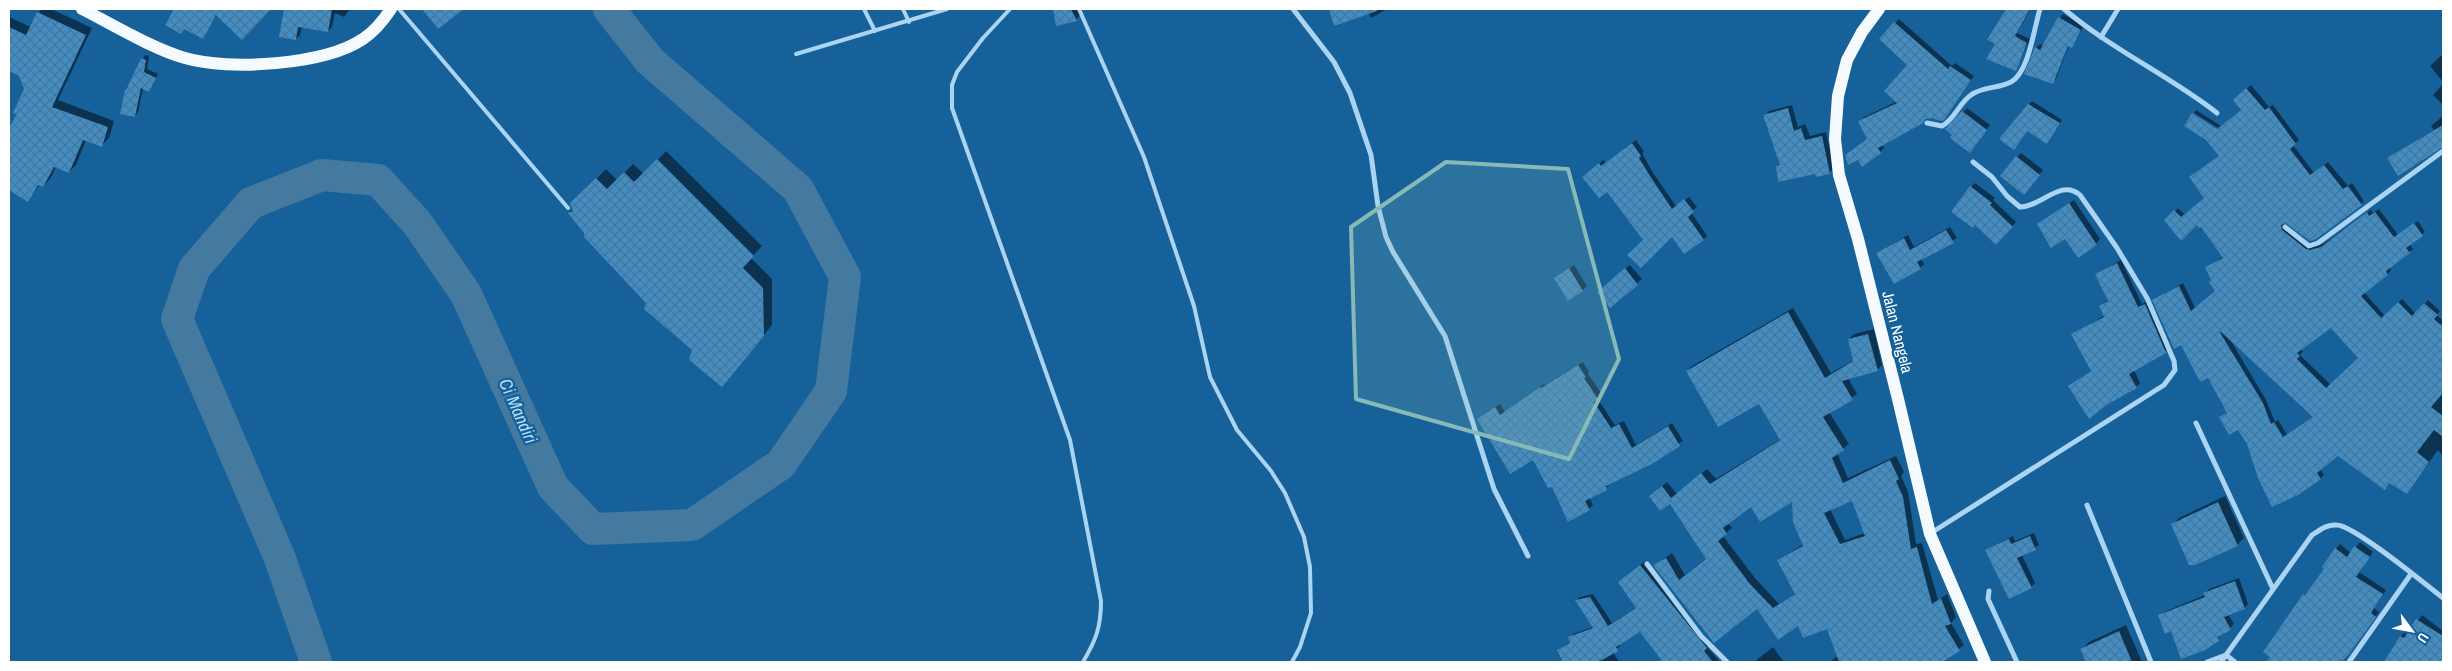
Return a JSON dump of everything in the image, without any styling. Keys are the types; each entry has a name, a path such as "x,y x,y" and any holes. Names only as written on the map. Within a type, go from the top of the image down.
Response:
{"main road":[{"path":"82,9 184,58 218,64 251,64 319,56 346,48 379,27 391,9"},
{"name":"Jalan Nangela","path":"1879,9 1862,32 1847,60 1837,102 1834,139 1839,175 1858,239 1930,534 1985,662"}],"street":[{"path":"1293,9 1334,62 1350,93 1371,155 1378,206 1386,237 1393,252 1445,336 1494,489 1528,556"},
{"path":"1927,123 1942,126 1972,94 1983,89 2002,86 2018,76 2026,64 2040,9"},
{"path":"2064,9 2101,37 2178,84 2217,113"},
{"path":"2101,37 2118,9"},
{"path":"2285,227 2309,246 2318,243 2443,151"},
{"path":"1930,534 2164,385 2175,370 2174,361 2147,298 2080,195 2075,191 2065,189 2031,205 2020,207 2007,196 1992,177 1973,162"},
{"path":"2196,423 2272,589"},
{"path":"2087,505 2151,662"},
{"path":"2221,662 2312,535 2324,527 2341,525 2374,545 2443,598"},
{"path":"1647,564 1701,636 1726,662"},
{"path":"2350,662 2411,574"},
{"path":"1989,591 1988,599 2017,662"},
{"path":"2207,662 2226,655"},
{"path":"2226,655 2235,662"}],"lane":[{"path":"399,9 568,208"},
{"path":"864,9 875,30"},
{"path":"903,9 909,22"},
{"path":"796,54 875,30 909,22 947,9"},
{"path":"1010,9 966,58 952,85 951,102 967,155 1070,440 1101,601 1101,620 1097,637 1083,662"},
{"path":"1079,9 1144,157 1194,306 1210,377 1237,430 1271,471 1284,493 1304,537 1310,567 1311,613 1300,647 1292,662"}],"highlighted area":[{"path":"1446,162 1568,169 1619,359 1569,459 1356,399 1351,227"}],"building":[{"path":"174,9 271,9 242,40 216,15 203,39 184,29 181,34 165,25"},
{"path":"284,9 332,9 328,32 298,27 296,40 279,37"},
{"path":"422,9 464,9 438,29"},
{"path":"1053,9 1071,9 1077,21 1056,26"},
{"path":"1329,9 1377,9 1377,11 1334,26"},
{"path":"2006,9 2030,9 2015,36 2027,43 2016,71 1986,59 1995,44 1987,40"},
{"path":"37,12 86,35 52,107 108,127 102,147 83,140 69,173 54,167 43,187 38,185 28,202 9,190 9,128 17,114 13,113 24,89 19,76 9,71 9,27 26,35"},
{"path":"2058,17 2081,30 2072,48 2068,46 2053,84 2024,74 2035,47 2040,50"},
{"path":"1894,22 1948,69 1950,66 1971,80 1944,120 1925,119 1923,123 1878,148 1881,153 1862,167 1858,160 1848,165 1845,155 1867,139 1858,121 1897,103 1884,91 1907,65 1879,39"},
{"path":"141,58 146,60 144,72 156,78 149,92 141,88 135,117 120,114 125,90"},
{"path":"2246,88 2265,110 2269,107 2296,144 2290,149 2310,175 2324,165 2343,189 2348,186 2362,205 2316,239 2310,241 2286,223 2281,225 2282,230 2306,249 2310,250 2321,247 2367,212 2369,216 2375,212 2394,237 2414,223 2423,236 2406,248 2410,253 2386,271 2388,275 2361,296 2381,318 2398,302 2412,316 2424,303 2438,315 2434,319 2443,327 2443,393 2431,407 2443,416 2443,437 2434,430 2417,452 2429,462 2407,494 2389,483 2385,490 2338,456 2317,473 2321,479 2298,495 2272,507 2258,478 2247,444 2238,430 2229,435 2219,417 2227,413 2208,378 2200,382 2181,345 2174,349 2152,300 2179,286 2191,311 2215,291 2209,282 2211,280 2205,267 2223,258 2201,227 2199,228 2197,225 2181,241 2164,220 2174,210 2181,217 2204,198 2189,177 2219,156 2206,140 2184,126 2192,113 2217,129 2241,110 2233,100","holes":["2331,328 2358,358 2326,388 2297,359 2300,356 2297,353","2219,331 2222,333 2313,417 2283,437 2274,422 2271,424 2263,403"]},
{"path":"2028,104 2060,123 2047,144 2027,131 2014,150 1999,139"},
{"path":"1788,108 1794,131 1801,128 1805,140 1822,136 1830,174 1816,177 1815,174 1778,182 1776,166 1780,165 1763,115"},
{"path":"1962,111 1987,130 1970,153 1950,138 1952,135 1945,129"},
{"path":"2443,125 2443,147 2398,176 2387,158"},
{"path":"1632,143 1641,156 1639,158 1672,209 1684,199 1694,212 1688,217 1704,240 1684,254 1672,237 1641,268 1627,255 1643,240 1607,192 1599,198 1582,177 1599,163 1601,166"},
{"path":"2016,156 2040,175 2024,195 2000,176"},
{"path":"657,159 754,256 743,268 763,288 764,336 722,387 689,360 692,350 644,309 646,303 584,237 584,233 568,213 573,211 570,203 596,178 607,189 624,172 634,182"},
{"path":"1970,186 1992,203 1990,205 2013,227 1996,245 1975,225 1973,228 1951,212"},
{"path":"2069,203 2097,245 2078,258 2065,239 2051,248 2037,224"},
{"path":"1946,230 1954,243 1917,262 1921,269 1894,284 1876,253 1904,238 1910,250"},
{"path":"2117,263 2138,307 2145,304 2166,353 2129,374 2137,388 2108,404 2089,419 2068,386 2091,371 2071,334 2104,317 2099,306 2108,301 2095,274"},
{"path":"1569,268 1583,291 1568,301 1554,278"},
{"path":"1625,268 1638,285 1610,308 1597,292"},
{"path":"1788,312 1825,378 1853,361 1848,339 1868,334 1878,371 1842,381 1853,400 1823,417 1844,450 1832,458 1843,483 1890,460 1899,479 1896,481 1903,497 1911,549 1917,547 1932,604 1941,598 1951,624 1945,626 1960,651 1942,662 1839,662 1827,629 1803,638 1798,626 1778,640 1757,609 1714,643 1653,565 1666,558 1679,580 1706,559 1670,504 1660,511 1649,496 1662,486 1671,498 1701,473 1710,484 1780,440 1759,404 1718,427 1686,371","holes":["1852,501 1865,536 1840,544 1824,513","1792,502 1793,522 1803,546 1777,560 1795,594 1773,608 1749,583 1718,541 1727,534 1723,528 1751,507 1760,522"]},
{"path":"1578,365 1598,399 1594,402 1611,428 1619,424 1632,448 1668,426 1680,446 1652,464 1606,486 1607,490 1585,501 1590,510 1568,522 1552,487 1548,488 1533,460 1510,474 1477,419 1495,407 1500,415 1540,387"},
{"path":"2218,502 2238,546 2195,565 2189,565 2171,524"},
{"path":"2030,536 2036,550 2017,558 2032,588 2009,599 1985,550 2009,539 2011,544"},
{"path":"2354,546 2370,557 2356,577 2383,594 2371,613 2376,617 2349,654 2341,662 2266,662 2270,657 2263,652 2303,594 2305,595 2324,569 2322,567 2335,548 2347,557"},
{"path":"1640,565 1707,648 1704,651 1713,662 1663,662 1640,632 1616,647 1618,651 1602,660 1593,662 1563,662 1557,650 1570,643 1568,637 1593,628 1575,600 1590,597 1608,626 1636,608 1618,582"},
{"path":"2235,581 2245,609 2224,617 2231,630 2217,637 2219,641 2205,650 2181,659 2171,631 2165,634 2158,615 2205,597 2203,593"},
{"path":"2416,619 2443,636 2443,662 2384,662 2400,636 2404,638"},
{"path":"2119,631 2132,662 2086,662 2080,649"}],"waterway":[{"name":"Ci Mandiri","path":"316,662 279,556 177,319 194,269 251,203 322,175 378,180 417,223 466,294 553,487 593,529 692,525 781,464 831,391 845,277 798,189 650,61 609,9"}]}
